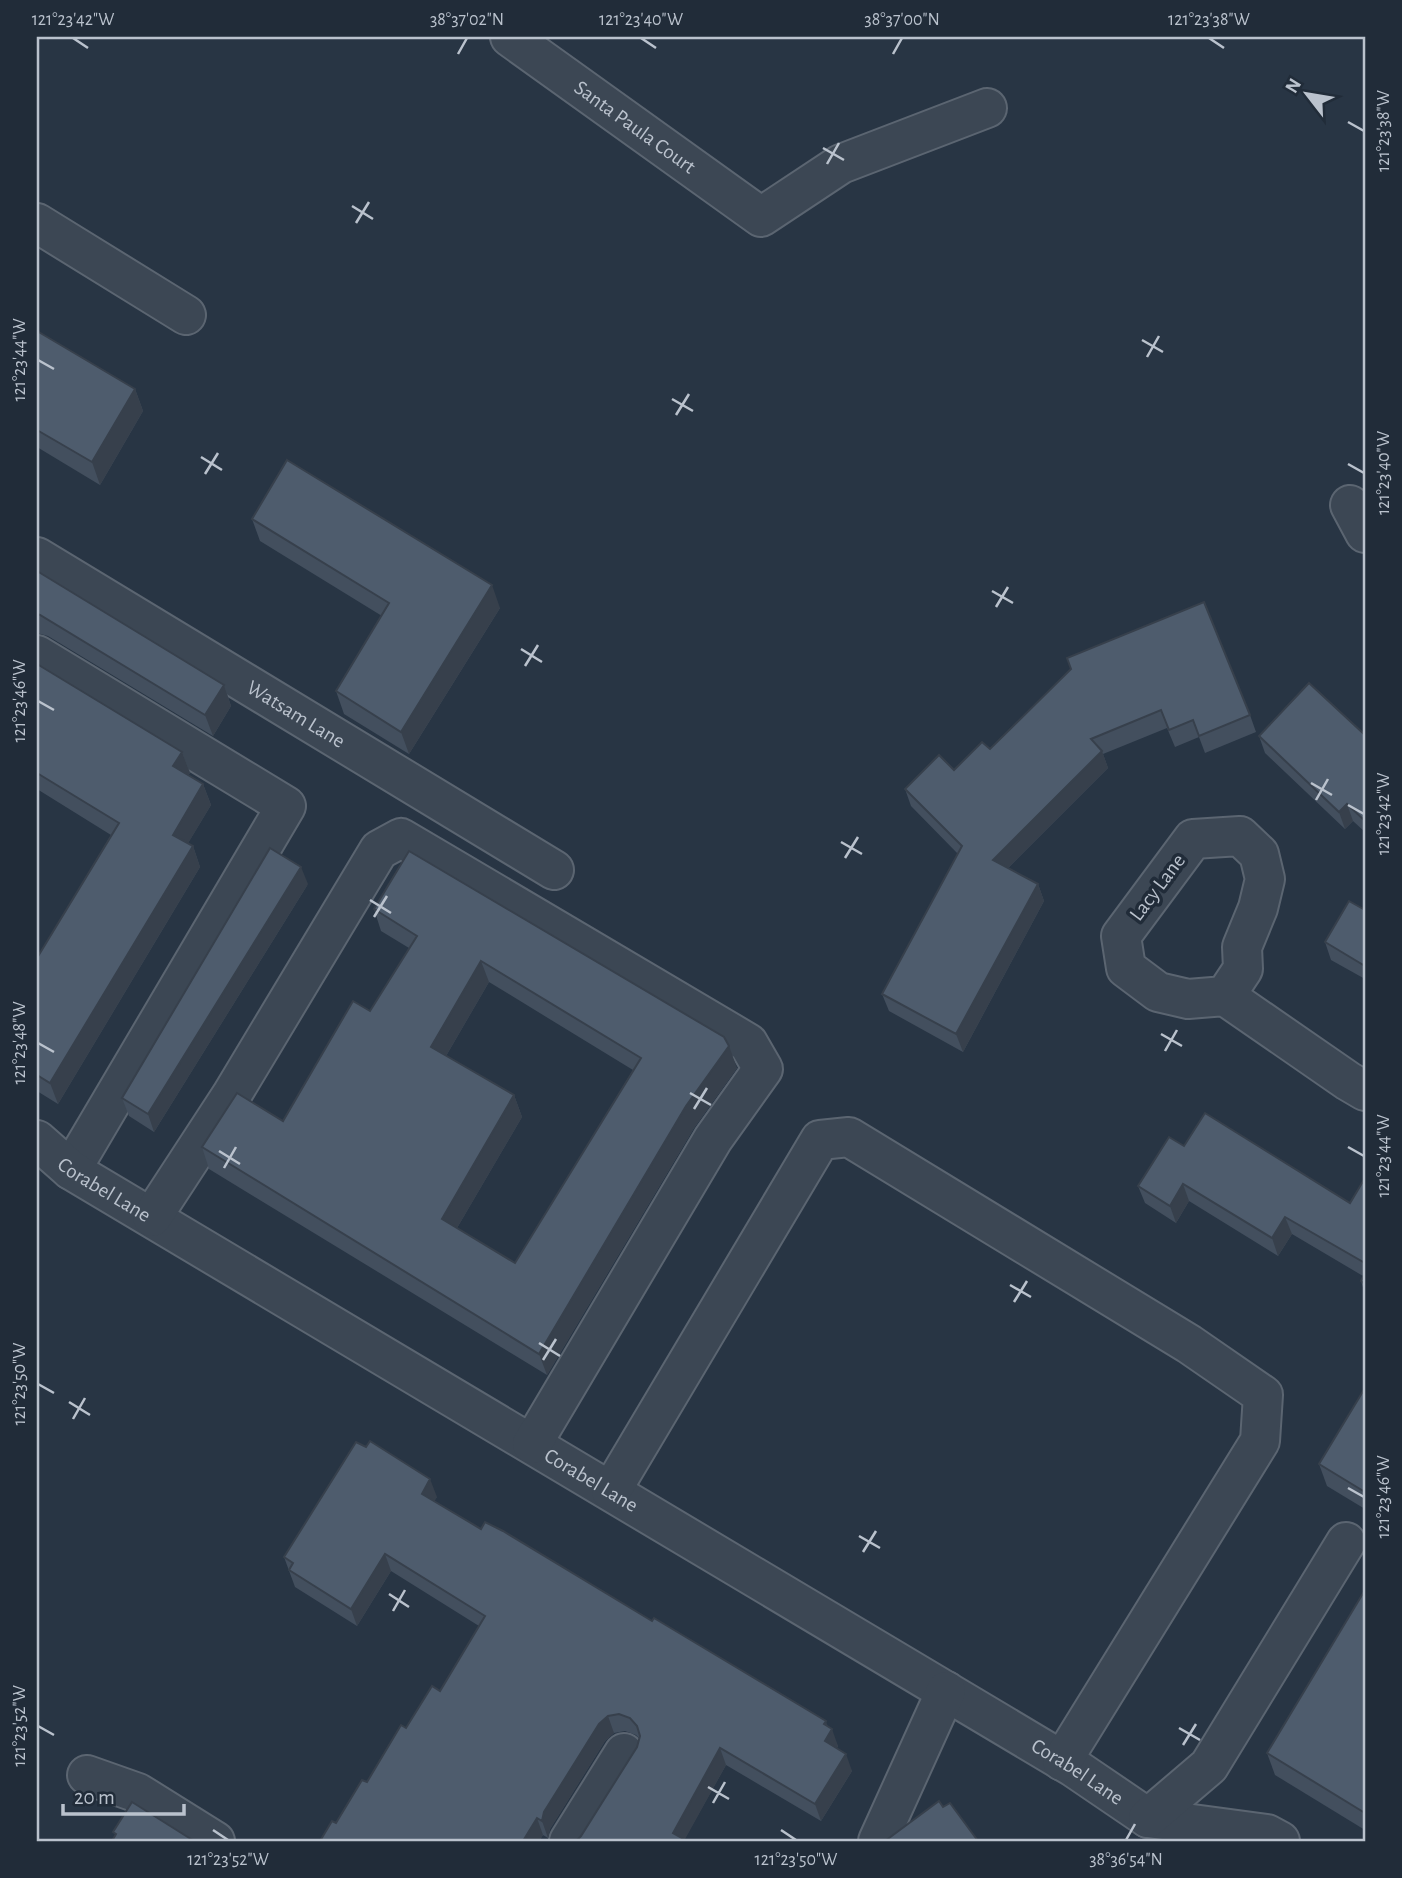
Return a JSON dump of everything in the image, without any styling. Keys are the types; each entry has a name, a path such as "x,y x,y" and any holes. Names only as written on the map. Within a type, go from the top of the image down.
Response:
{"street":[{"name":"Santa Paula Court","path":"510,37 761,217 841,164 987,108"},
{"path":"37,223 187,315"},
{"name":"Watsam Lane","path":"37,557 554,870"},
{"path":"37,655 286,806 71,1170"},
{"name":"Lacy Lane","path":"1240,836 1258,854 1265,879 1258,908 1242,947 1243,969 1225,996 1188,999 1158,992 1126,968 1121,936 1193,839 1240,836"},
{"path":"152,1217 231,1096 379,850 401,838 748,1043 763,1069 713,1139 531,1444"},
{"path":"1225,996 1365,1091"},
{"path":"611,1491 820,1140 849,1137 1189,1344 1263,1395 1259,1441 1062,1761"},
{"name":"Corabel Lane","path":"37,1140 71,1170 1062,1761 1152,1830"},
{"path":"1152,1830 1209,1766 1346,1542"},
{"path":"878,1841 946,1691"},
{"path":"569,1841 624,1753"},
{"path":"87,1775 138,1793 215,1841"},
{"path":"1152,1830 1267,1834 1280,1841"}],"building":[{"path":"37,331 135,389 92,462 37,430"},
{"path":"287,460 492,585 401,732 336,691 389,603 252,519"},
{"path":"37,571 224,685 205,715 37,614"},
{"path":"1204,602 1250,715 1199,736 1193,720 1169,730 1161,710 1091,739 1102,751 993,860 1038,884 956,1034 882,994 962,846 905,789 939,755 954,770 982,742 990,749 1071,669 1067,658"},
{"path":"37,664 182,752 173,766 203,784 173,835 193,846 50,1083 37,1075 37,958 119,823 37,773"},
{"path":"1309,683 1365,735 1365,821 1347,804 1339,812 1259,736"},
{"path":"270,848 301,867 148,1114 122,1098"},
{"path":"409,851 724,1037 729,1046 686,1106 539,1354 202,1147 237,1093 283,1121 353,1001 370,1011 417,936 374,909","holes":["481,961 641,1058 515,1263 442,1219 514,1095 431,1047"]},
{"path":"1349,901 1365,910 1365,966 1325,942"},
{"path":"1205,1113 1350,1203 1365,1178 1365,1263 1285,1217 1272,1238 1183,1184 1170,1206 1138,1186 1169,1137 1184,1146"},
{"path":"1365,1388 1365,1492 1319,1464"},
{"path":"370,1441 430,1479 422,1494 481,1529 485,1522 503,1531 826,1721 824,1724 832,1729 825,1741 846,1754 815,1804 720,1748 673,1833 687,1841 576,1841 637,1747 640,1736 637,1726 630,1718 619,1714 608,1716 599,1724 544,1812 542,1821 537,1818 523,1841 320,1841 332,1821 336,1823 362,1780 367,1782 401,1725 406,1728 432,1686 440,1691 485,1616 385,1554 351,1609 289,1570 293,1563 284,1557 356,1442 366,1447"},
{"path":"1365,1590 1365,1813 1267,1753"},
{"path":"939,1801 943,1807 950,1803 978,1841 885,1841"},
{"path":"132,1802 194,1841 112,1841 116,1834 113,1832"}]}
